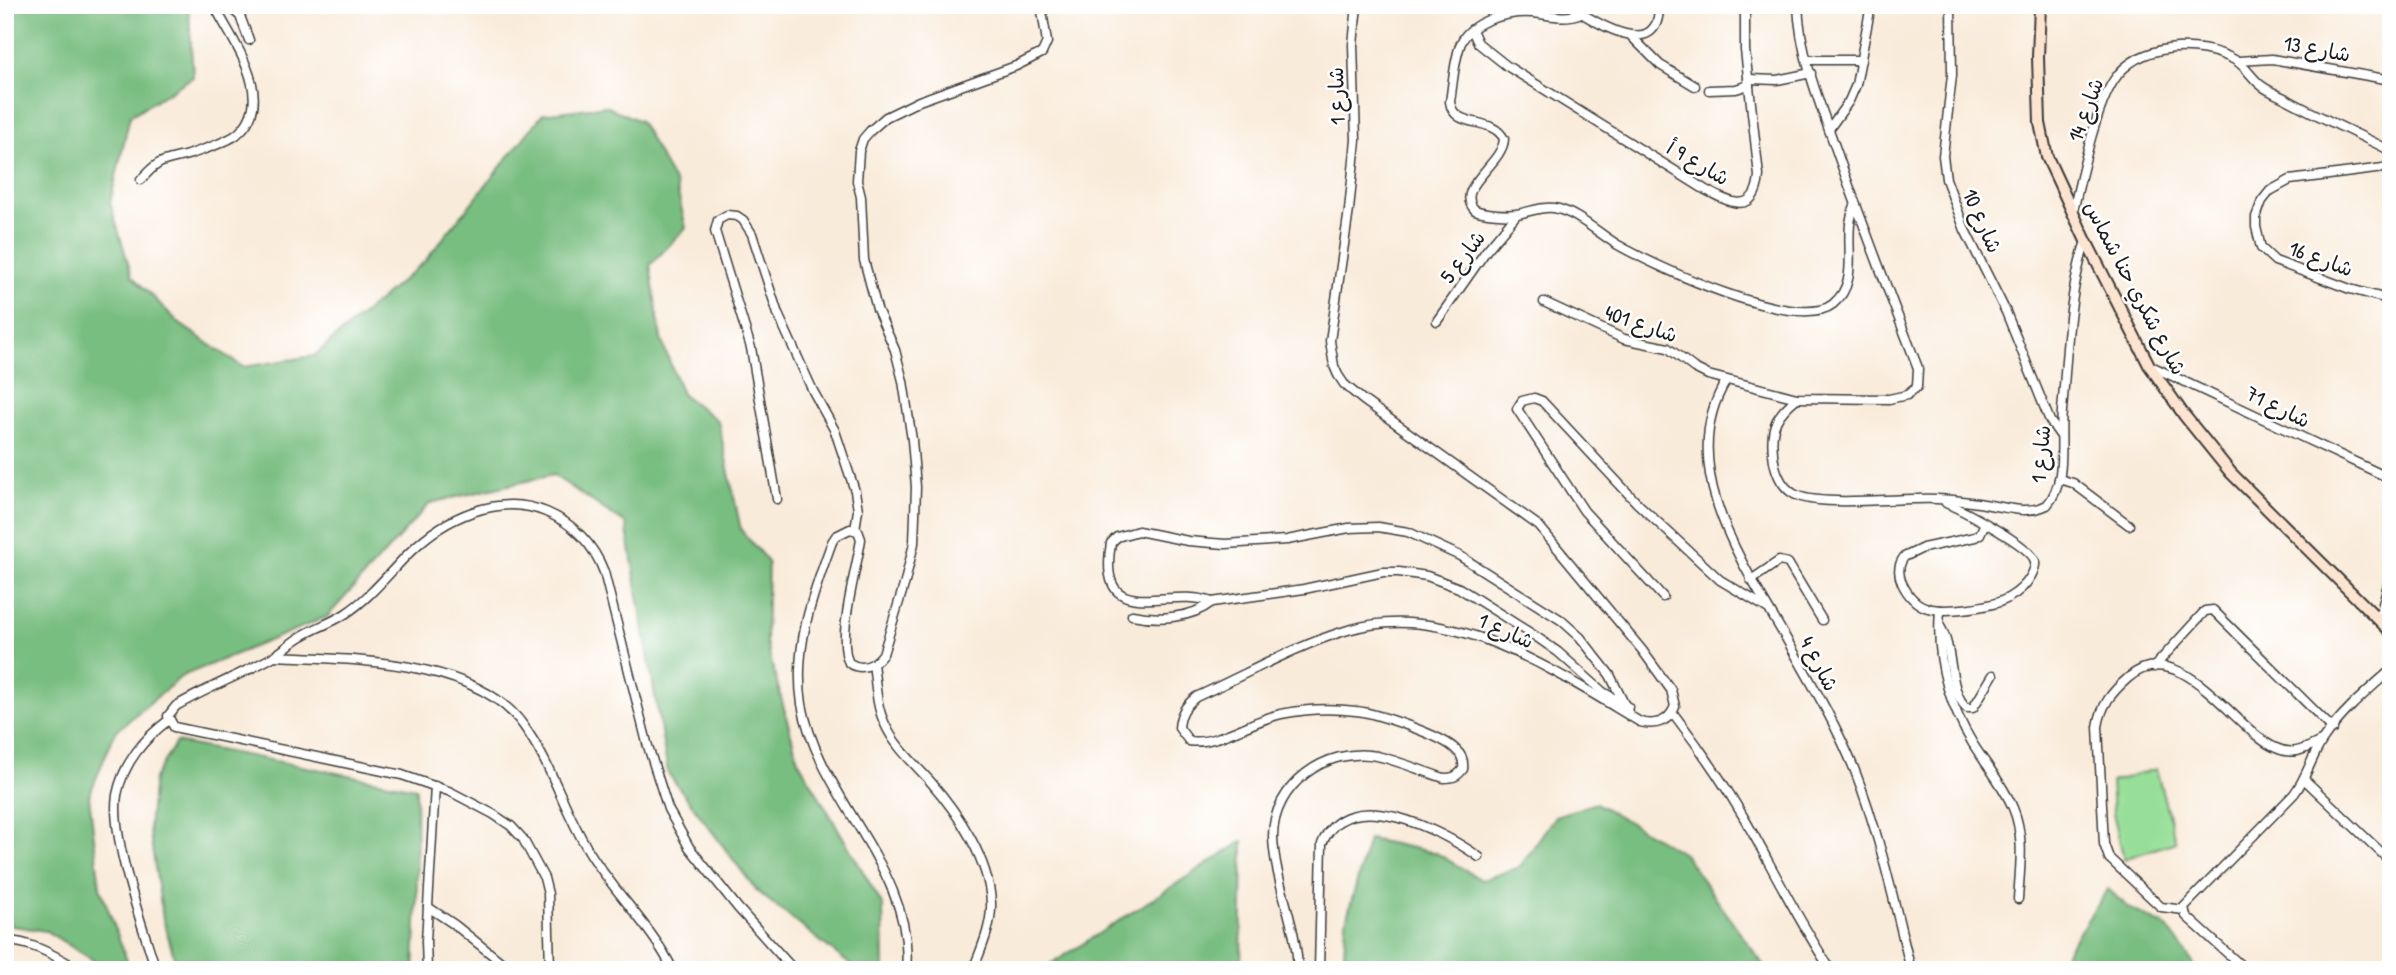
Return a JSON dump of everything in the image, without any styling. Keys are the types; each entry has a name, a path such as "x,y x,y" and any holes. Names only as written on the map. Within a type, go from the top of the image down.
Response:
{"street":[{"path":"141,180 154,164 191,153 235,135 253,111 256,99 251,76 214,5"},
{"path":"227,5 240,16 249,40"},
{"path":"777,499 751,348 715,231 718,220 727,215 743,220 752,234 778,314 835,431 857,500 855,530 861,539 847,616 846,655 849,663 854,666 873,664 883,654 905,582 914,543 916,487 903,381 895,350 877,309 864,260 861,197 857,181 859,151 863,139 870,131 893,113 1016,66 1042,53 1047,42 1041,5"},
{"name":"شارع 1","path":"1298,970 1273,838 1278,810 1289,789 1297,779 1320,764 1347,756 1376,756 1444,778 1458,775 1463,769 1462,758 1448,742 1372,714 1345,710 1316,709 1282,714 1252,722 1214,740 1199,743 1189,741 1179,728 1180,718 1196,697 1349,629 1390,622 1411,622 1466,632 1548,668 1640,722 1653,724 1668,719 1675,706 1671,690 1595,591 1539,526 1363,400 1344,384 1334,366 1330,341 1356,140 1353,45 1357,5"},
{"path":"1569,5 1632,37 1660,65 1695,86"},
{"path":"1632,37 1648,34 1657,21 1659,5"},
{"name":"شارع 9 أ","path":"1472,30 1478,43 1507,66 1663,164 1734,203 1751,200 1758,188 1759,176 1745,50 1745,5"},
{"path":"1581,13 1571,17 1517,13 1495,18 1472,30 1461,43 1450,102 1451,110 1459,117 1496,130 1504,139 1502,152 1473,186 1469,200 1473,208 1478,212 1517,214 1531,209 1554,208 1647,261 1713,290 1786,309 1812,312 1834,304 1849,282 1851,218 1856,204 1807,60 1798,5"},
{"path":"1829,129 1849,101 1861,60 1871,5"},
{"name":"شارع 10","path":"1951,5 1952,75 1943,156 1945,179 1965,230 2006,312 2050,421 2060,435"},
{"name":"شارع شكري حنا شماس","path":"2040,5 2040,123 2047,157 2149,365 2231,473 2295,540 2391,632"},
{"name":"شارع 14","path":"2073,212 2112,82 2125,67 2153,52 2179,48 2213,52 2238,61 2262,86 2391,151"},
{"name":"شارع 13","path":"2238,61 2272,59 2391,79"},
{"path":"1807,60 1861,60"},
{"path":"1709,90 1736,89 1748,82 1811,73"},
{"name":"شارع 16","path":"2391,167 2290,180 2270,191 2262,201 2256,217 2261,248 2275,261 2350,289 2391,300"},
{"name":"شارع 401","path":"1544,302 1624,339 1668,348 1694,368 1726,381 1797,398 1889,399 1913,392 1919,381 1918,368 1856,204"},
{"name":"شارع 5","path":"1437,321 1486,250 1517,214"},
{"name":"شارع 1","path":"1938,499 1995,505 2022,511 2036,510 2052,500 2059,479 2060,435 2075,292 2080,257 2086,241"},
{"name":"شارع 71","path":"2149,365 2391,479"},
{"name":"شارع 4","path":"1726,381 1712,410 1707,431 1707,452 1725,526 1751,580 1855,771 1886,871 1911,970"},
{"path":"1663,597 1584,511 1517,409 1522,401 1534,398 1542,401 1637,503 1720,580 1769,610"},
{"path":"1797,398 1781,411 1772,442 1775,469 1790,491 1805,498 1820,500 1938,499 1985,523 2030,553 2035,561 2035,570 2026,585 2008,599 1989,605 1940,610 1929,609 1913,599 1902,583 1900,562 1913,551 1975,537 1980,534 1985,523"},
{"path":"2059,479 2073,483 2129,524"},
{"path":"550,970 548,894 544,878 533,854 511,826 451,792 402,775 189,731 174,727 169,720 170,711 176,706 274,656 302,636 348,612 375,589 412,549 452,520 498,505 529,507 557,517 580,535 601,564 647,743 668,809 689,847 746,918 794,970"},
{"path":"1628,707 1603,692 1538,638 1459,588 1427,576 1399,572 1366,575 1304,589 1212,602 1194,597 1145,600 1120,595 1115,591 1111,575 1111,543 1117,537 1139,531 1188,541 1225,544 1287,540 1349,528 1378,527 1408,532 1461,556 1561,620 1597,657 1618,687 1628,707 1631,716"},
{"path":"855,530 844,531 832,542 811,604 800,659 802,701 808,727 827,773 884,873 899,908 907,942 906,970"},
{"path":"1751,580 1779,561 1788,563 1822,620"},
{"path":"2379,620 2391,572"},
{"path":"1132,615 1148,618 1179,615 1204,609 1212,602"},
{"path":"1940,610 1941,654 1953,704 2014,809 2020,848 2018,899"},
{"path":"2154,667 2205,611 2213,610 2333,729"},
{"path":"1939,625 1947,641 1958,692 1967,708 1973,708 1977,704 1993,675"},
{"path":"274,656 346,660 438,673 457,678 501,703 518,719 537,746 588,851 644,924 673,970"},
{"path":"873,664 884,722 903,753 944,798 964,826 980,859 991,904 989,923 973,970"},
{"path":"2184,910 2161,906 2109,858 2104,844 2098,747 2100,713 2106,700 2134,672 2154,667 2175,671 2200,684 2258,737 2275,748 2298,752 2322,741"},
{"path":"2246,970 2186,916 2186,905 2305,780 2322,741 2358,699 2391,670"},
{"path":"1673,713 1717,775 1749,827 1792,908 1831,970"},
{"path":"156,970 125,860 116,807 118,792 132,758 148,737 169,720"},
{"path":"2305,780 2391,862"},
{"path":"427,970 435,786"},
{"path":"1320,970 1322,844 1331,827 1338,821 1376,813 1391,815 1453,841 1479,857"},
{"path":"428,907 511,970"},
{"path":"5,941 16,941 47,952 80,970"}],"green space":[{"path":"5,5 182,5 189,12 193,77 130,116 110,203 132,276 180,324 243,367 314,356 425,261 543,114 606,106 640,121 676,185 686,228 650,265 661,339 682,394 718,421 741,530 768,562 766,642 798,760 883,906 884,970 857,970 757,891 668,773 626,524 553,475 430,503 327,617 182,676 115,732 89,796 100,887 129,966 128,970 109,970 46,931 5,925"},
{"path":"176,742 416,788 417,901 414,970 178,970 163,919 149,828 154,778"},
{"path":"2156,769 2176,842 2124,859 2113,813 2111,782"},
{"path":"1596,803 1684,854 1767,970 1343,970 1346,921 1369,839 1436,853 1482,880 1520,867 1555,816"},
{"path":"1243,841 1241,970 1042,970"},
{"path":"2108,889 2129,908 2167,927 2198,970 2054,970"}]}
